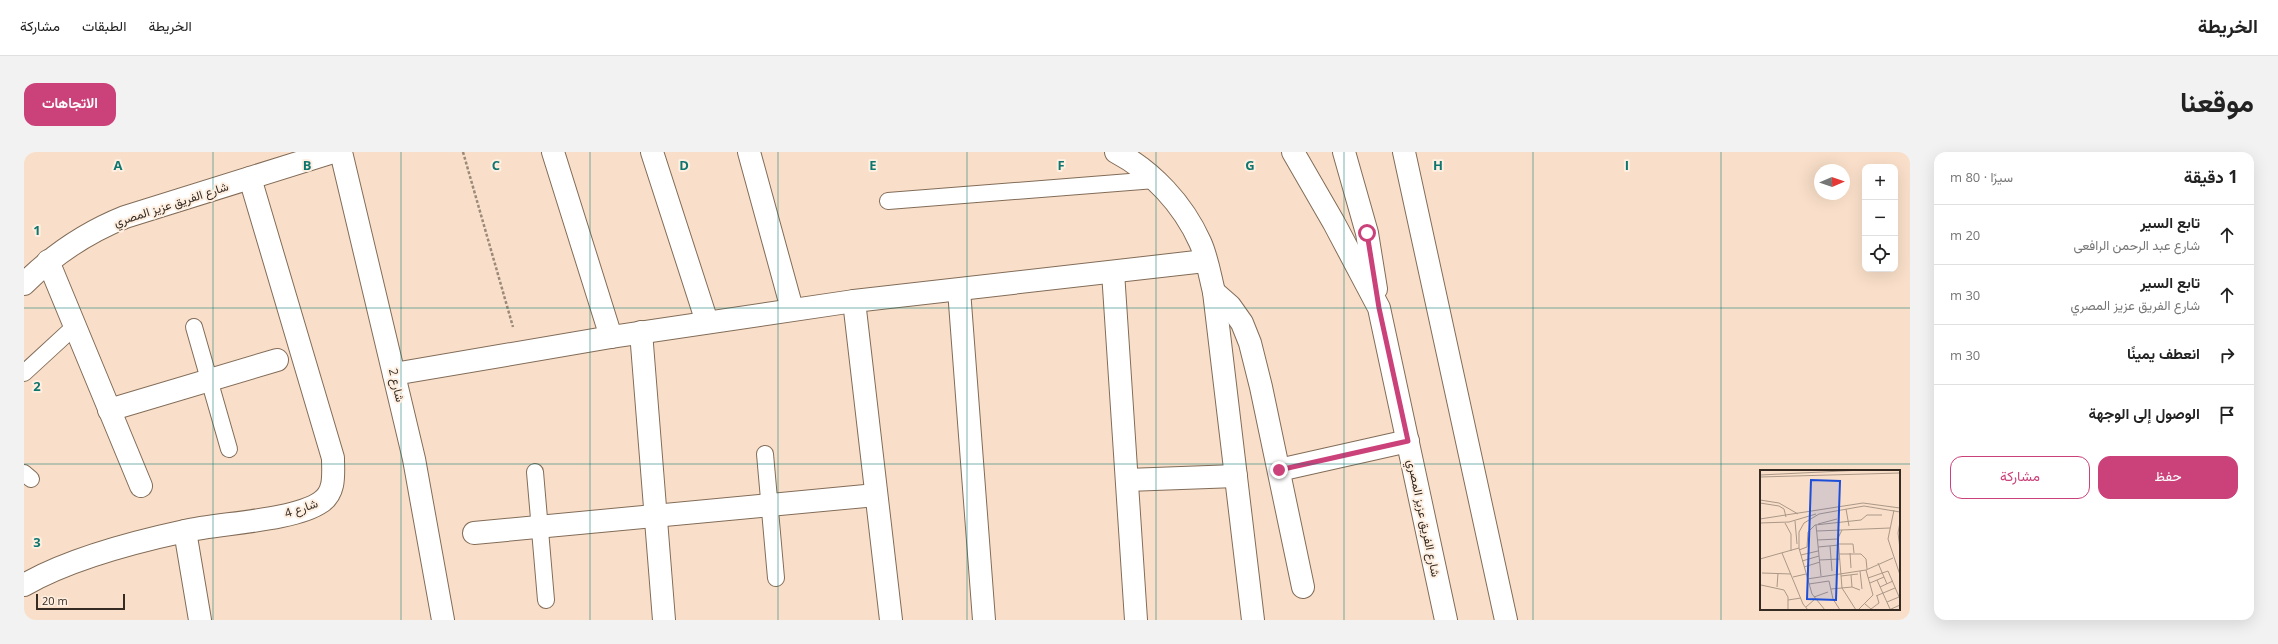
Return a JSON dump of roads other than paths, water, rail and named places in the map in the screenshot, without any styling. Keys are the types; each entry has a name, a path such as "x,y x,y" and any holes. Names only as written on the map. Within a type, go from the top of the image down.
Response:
{"street":[{"name":"شارع الفريق عزيز المصري","path":"24,284 48,261 72,243 104,226 333,152"},
{"name":"شارع 2","path":"341,152 414,459 443,620"},
{"path":"553,152 611,336"},
{"path":"652,152 707,322"},
{"path":"749,152 792,309"},
{"path":"1116,152 1136,163 1173,198 1200,242 1206,261 1214,292 1253,620"},
{"name":"شارع الفريق عزيز المصري","path":"1293,152 1334,223 1379,308 1446,620"},
{"path":"1344,152 1367,233 1379,308"},
{"path":"1404,152 1506,620"},
{"name":"شارع 4","path":"24,585 36,578 109,550 185,531 292,514 322,502 334,485 334,458 250,178"},
{"path":"48,261 141,486"},
{"path":"394,374 611,336 792,309 1206,261"},
{"path":"1113,272 1136,620"},
{"path":"958,290 984,620"},
{"path":"1214,292 1230,306 1238,317 1250,343 1279,470 1303,587"},
{"path":"854,301 891,620"},
{"path":"641,332 664,620"},
{"path":"109,410 277,360"},
{"path":"1279,470 1408,441"},
{"path":"1127,480 1236,476"},
{"path":"474,533 876,495"},
{"path":"185,531 200,620"}],"lane":[{"path":"888,200 1155,180"},
{"path":"24,373 74,327"},
{"path":"194,327 229,449"},
{"path":"765,454 776,578"},
{"path":"535,472 546,600"}]}
